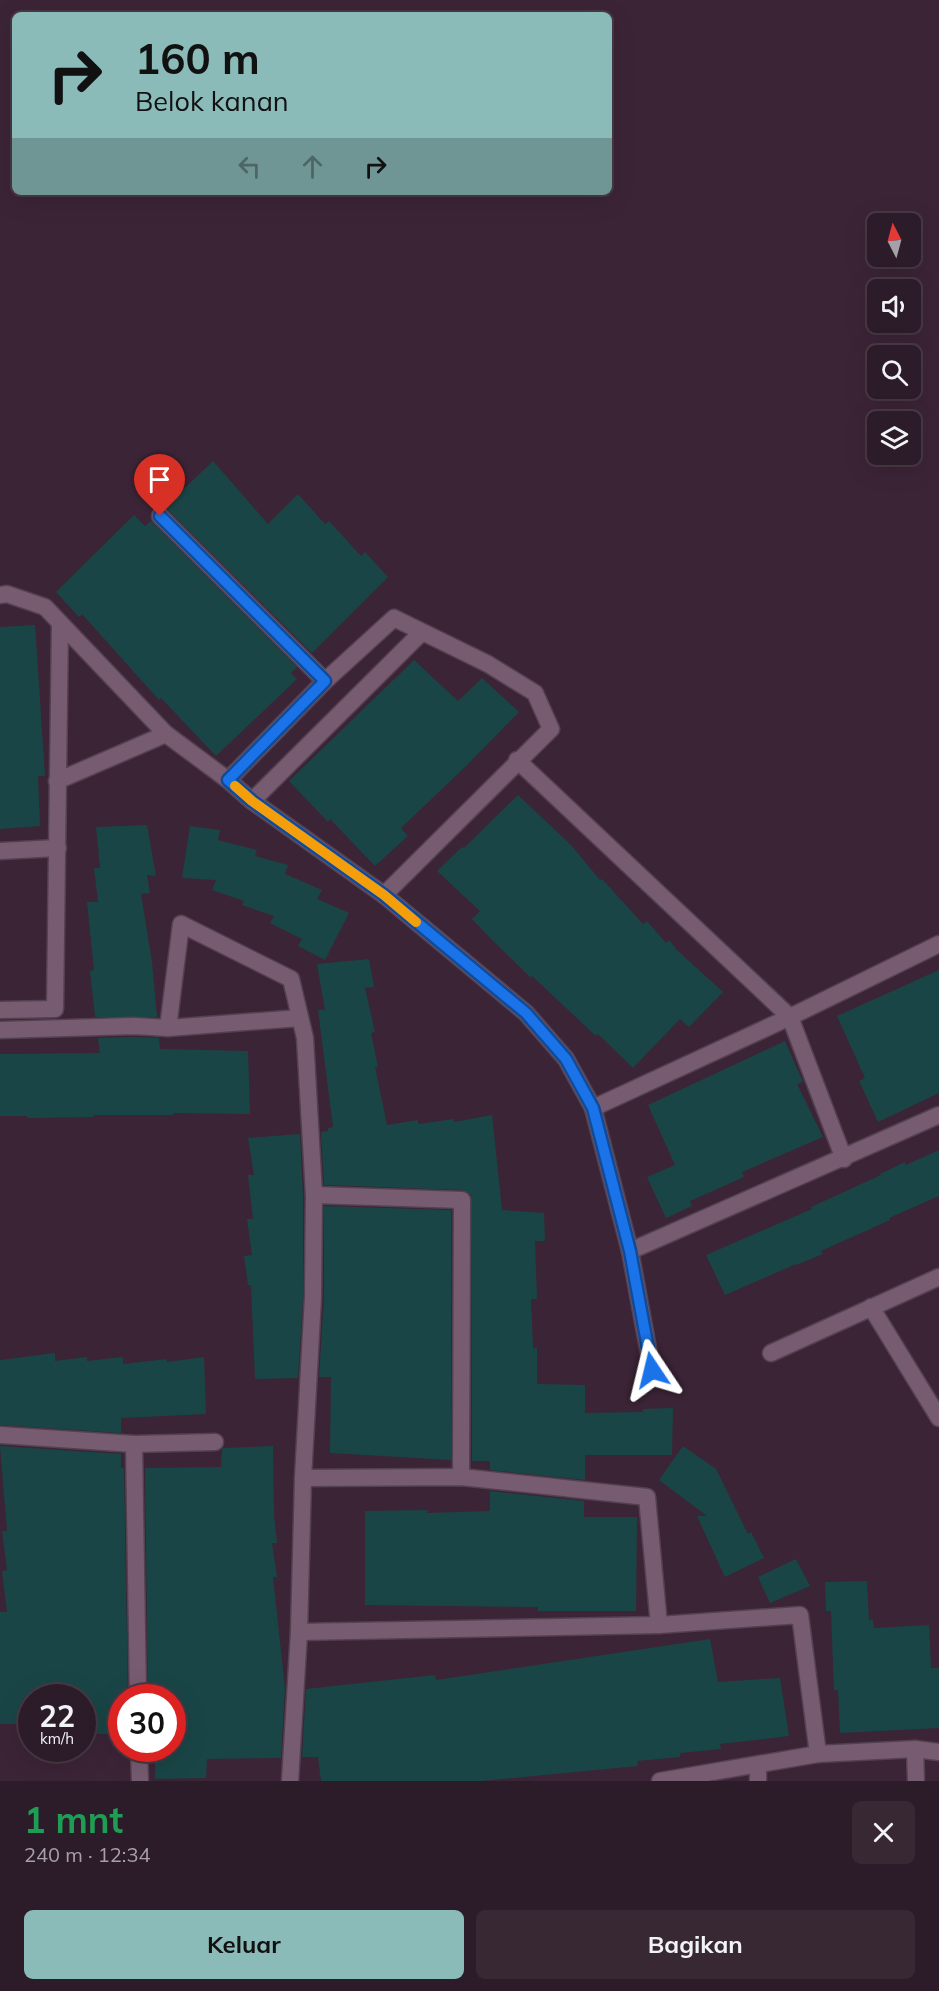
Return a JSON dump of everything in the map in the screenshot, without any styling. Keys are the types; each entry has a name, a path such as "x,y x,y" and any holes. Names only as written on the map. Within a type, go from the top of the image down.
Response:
{"street":[{"path":"160,516 325,681"},
{"path":"0,596 7,594 45,607 166,734 228,780 252,801 384,895 526,1013 566,1059 593,1108 630,1251 652,1370"},
{"path":"228,780 325,681 394,618 420,633 488,663 535,693 551,729 384,895"},
{"path":"0,1010 55,1009 60,623"},
{"path":"252,801 420,633"},
{"path":"57,781 166,734"},
{"path":"518,760 790,1017 844,1159"},
{"path":"0,851 58,848"},
{"path":"168,1028 181,924 291,979 305,1038 314,1195 313,1297 303,1478 299,1632 290,1781"},
{"path":"593,1108 790,1017 939,944"},
{"path":"0,1030 134,1026 168,1028 300,1018"},
{"path":"630,1251 844,1159 939,1115"},
{"path":"314,1195 462,1200 461,1478"},
{"path":"771,1353 939,1277"},
{"path":"871,1308 939,1418"},
{"path":"0,1435 134,1444 215,1442"},
{"path":"134,1444 138,1684"},
{"path":"303,1478 461,1478 647,1497 660,1624"},
{"path":"299,1632 660,1624 800,1615 818,1754"},
{"path":"915,1749 916,1781"},
{"path":"660,1781 758,1773 818,1754 915,1749 939,1752"},
{"path":"139,1762 140,1781"}],"building":[{"path":"213,461 268,524 298,494 325,524 329,521 361,556 365,552 388,577 312,653 165,507"},
{"path":"134,515 145,526 151,521 297,667 291,673 297,679 216,756 161,698 159,700 82,614 79,617 56,592"},
{"path":"35,625 45,776 38,776 40,826 0,829 0,627"},
{"path":"414,660 458,701 482,678 519,712 401,828 408,836 375,866 289,781"},
{"path":"518,795 571,845 600,880 602,879 643,924 647,921 666,943 669,940 723,992 689,1027 680,1019 633,1068 598,1034 596,1036 532,976 531,978 490,938 472,919 480,911 437,871"},
{"path":"147,825 156,876 147,875 150,893 141,894 152,962 157,1017 95,1017 90,971 94,970 87,902 98,902 94,868 100,868 96,827"},
{"path":"190,826 220,830 218,840 257,850 255,856 288,865 285,874 322,890 317,899 349,913 325,960 298,946 302,939 270,923 274,916 242,905 244,901 212,890 216,880 182,878"},
{"path":"369,959 374,987 365,988 375,1032 371,1033 378,1067 375,1067 387,1125 418,1120 418,1124 454,1119 454,1122 492,1115 502,1210 544,1213 545,1241 535,1241 537,1299 531,1299 533,1348 537,1348 537,1384 585,1385 585,1413 643,1412 643,1409 673,1408 672,1455 585,1455 585,1480 490,1470 490,1461 472,1461 471,1195 462,1190 324,1185 321,1132 333,1127 318,1010 325,1010 317,964"},
{"path":"939,970 939,1093 878,1122 859,1081 865,1078 837,1016"},
{"path":"98,1038 159,1038 160,1049 248,1051 250,1114 173,1113 173,1115 27,1118 27,1116 0,1116 0,1054 100,1053"},
{"path":"785,1041 803,1082 797,1084 823,1137 742,1172 744,1177 690,1201 692,1206 666,1218 647,1177 675,1165 648,1105"},
{"path":"300,1134 303,1195 303,1297 298,1378 255,1379 251,1285 248,1285 244,1256 252,1255 247,1219 253,1219 248,1175 254,1175 248,1138"},
{"path":"939,1150 939,1196 821,1251 823,1254 725,1295 706,1255 812,1209 811,1207 905,1162 906,1165"},
{"path":"324,1206 451,1210 451,1460 330,1453 331,1377 319,1377 324,1297"},
{"path":"55,1353 55,1361 87,1357 87,1361 123,1357 123,1364 204,1357 206,1414 121,1418 121,1433 0,1425 0,1360"},
{"path":"0,1446 121,1454 121,1468 124,1468 128,1684 108,1684 108,1734 96,1734 96,1684 18,1684 18,1724 0,1724 0,1612 7,1612 2,1571 7,1570 2,1531 7,1531"},
{"path":"273,1446 274,1515 277,1543 272,1543 277,1577 273,1577 285,1688 281,1758 207,1759 206,1778 155,1779 155,1762 186,1762 186,1684 148,1684 145,1468 221,1467 223,1448"},
{"path":"683,1446 716,1469 748,1534 751,1532 764,1558 725,1577 697,1516 707,1516 659,1480"},
{"path":"490,1491 584,1501 584,1517 637,1517 636,1611 538,1611 538,1607 365,1605 365,1511 428,1510 427,1513 490,1511"},
{"path":"796,1559 810,1586 770,1603 758,1577"},
{"path":"867,1581 869,1620 873,1620 874,1628 929,1625 931,1668 939,1668 939,1728 840,1733 838,1690 834,1690 831,1611 826,1611 825,1582"},
{"path":"710,1639 718,1682 780,1678 789,1736 720,1744 721,1749 680,1753 680,1757 637,1761 638,1766 482,1781 321,1781 318,1757 302,1757 306,1689 435,1675 436,1680"}],"slow traffic":[{"path":"235,786 252,801 384,895 416,922"}],"route":[{"path":"160,516 325,681 228,780 252,801 384,895 526,1013 566,1059 593,1108 630,1251 652,1370"}]}
